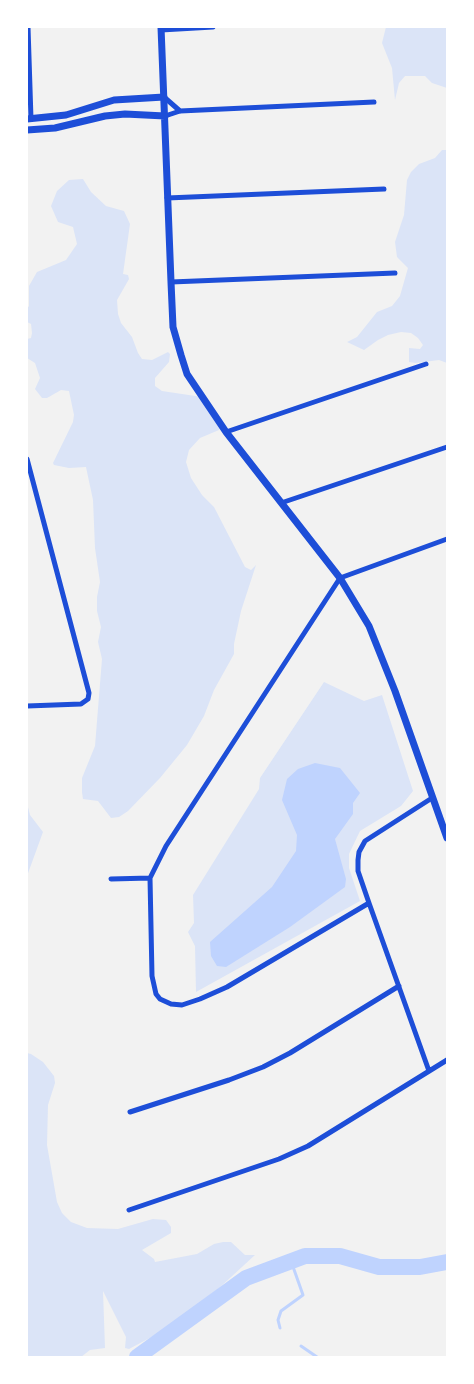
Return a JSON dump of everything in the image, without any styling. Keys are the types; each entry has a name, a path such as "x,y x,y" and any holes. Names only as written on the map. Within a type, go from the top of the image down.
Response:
{"street":[{"path":"28,27 29,119 66,115 114,100 164,97 180,111"},
{"path":"213,27 161,28 173,327 187,374 226,432 340,578 377,640 447,838"},
{"path":"27,130 55,128 105,116 125,114 165,116 180,111 374,102"},
{"path":"167,198 384,189"},
{"path":"171,282 395,273"},
{"path":"226,432 426,364"},
{"path":"280,503 447,447"},
{"path":"27,459 89,693 88,699 81,704 27,706"},
{"path":"369,903 218,991 182,1005 171,1004 160,999 156,994 152,976 150,878 166,846 340,578 447,539"},
{"path":"429,1071 358,871 358,852 365,842 432,798"},
{"path":"111,879 150,878"},
{"path":"130,1112 263,1067 399,986"},
{"path":"129,1210 279,1159 308,1146 447,1060"}],"shaded area":[{"path":"386,27 447,27 447,88 432,83 425,76 405,76 399,83 395,100 392,68 382,43"},
{"path":"442,150 447,150 447,363 439,360 409,362 409,348 420,349 423,345 411,333 401,332 388,335 364,350 347,342 357,337 377,312 392,306 400,296 408,268 397,257 395,242 404,215 407,180 419,164 435,158"},
{"path":"83,179 91,192 106,206 124,211 130,224 123,274 128,275 129,279 117,300 118,314 142,359 152,360 168,352 170,354 169,362 155,378 155,386 162,391 202,397 222,426 219,430 200,438 189,450 186,462 191,478 202,495 214,507 245,567 251,570 256,565 241,611 234,654 214,690 204,716 187,745 160,778 128,811 119,817 111,818 98,801 83,799 82,792 82,778 95,746 102,659 98,642 101,627 97,611 97,597 100,582 95,548 93,500 86,467 69,468 53,463 73,422 74,415 69,391 61,390 47,398 42,398 35,389 40,378 35,363 27,358 27,339 31,338 32,333 31,324 27,322 29,286 37,272 66,260 77,244 73,227 58,222 51,206 57,191 69,180"},
{"path":"324,682 364,701 382,695 413,791 401,806 360,831 349,854 349,868 360,901 196,992 195,946 188,932 194,923 193,895 259,789 260,778"},
{"path":"27,803 30,815 43,832 27,876"},
{"path":"27,1053 43,1062 54,1076 55,1083 48,1105 47,1145 57,1202 62,1213 71,1222 87,1228 118,1229 153,1219 166,1220 171,1227 171,1233 142,1250 155,1262 197,1254 214,1244 223,1242 231,1242 245,1255 255,1255 218,1289 161,1332 129,1349 125,1348 126,1337 103,1291 105,1348 90,1350 81,1357 27,1357"}],"water":[{"path":"315,763 340,768 360,793 353,803 353,814 335,839 346,879 345,887 290,927 226,967 217,966 211,956 210,942 272,887 296,851 297,835 282,800 287,779 298,769"}],"waterway":[{"path":"137,1357 246,1278 305,1256 340,1256 379,1267 420,1267 447,1262"},
{"path":"280,1328 278,1320 281,1311 303,1295 291,1261"},
{"path":"301,1346 317,1357"}]}
